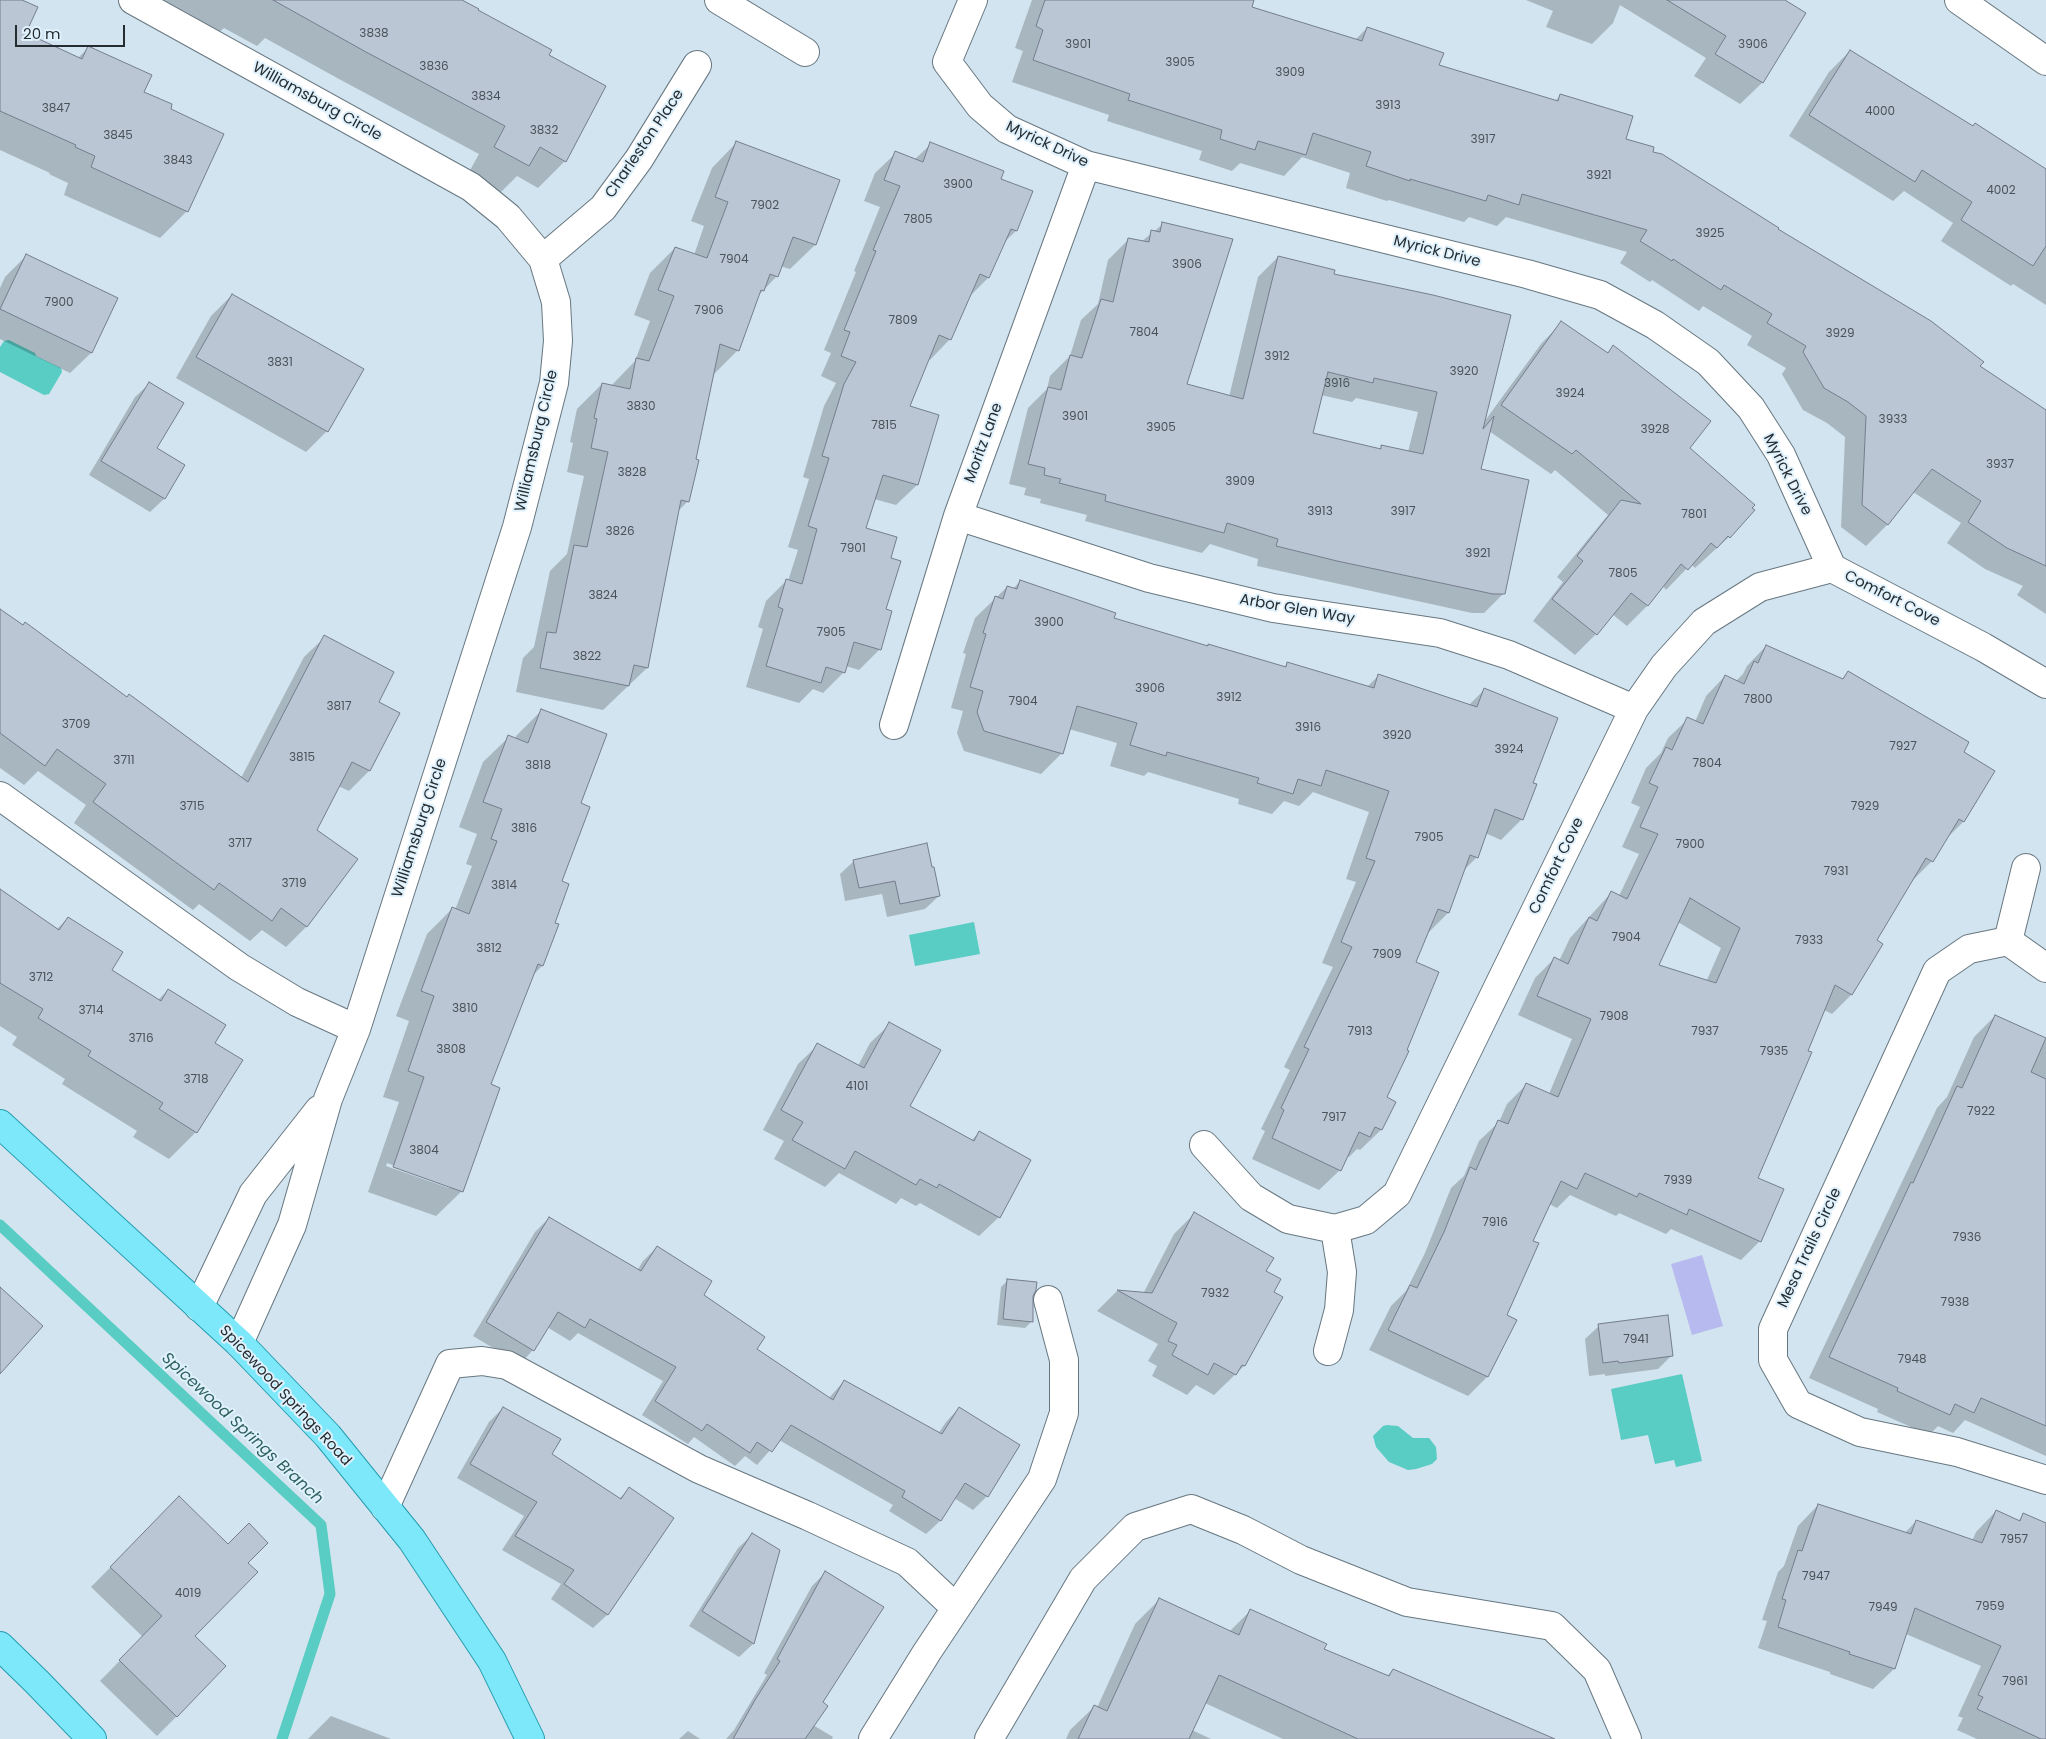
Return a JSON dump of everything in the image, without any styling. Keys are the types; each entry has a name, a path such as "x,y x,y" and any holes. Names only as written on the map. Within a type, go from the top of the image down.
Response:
{"main road":[{"name":"Spicewood Springs Road","path":"0,1124 239,1343 328,1436 412,1540 492,1661 530,1739"},
{"path":"0,1646 38,1682 92,1739"}],"street":[{"name":"Williamsburg Circle","path":"133,0 471,187 508,217 544,259 556,302 558,341 554,383 516,527 356,1028 328,1099 292,1225 239,1343"},
{"path":"719,0 805,52"},
{"name":"Myrick Drive","path":"973,0 947,62 980,106 1007,129 1086,165 1527,274 1600,295 1655,325 1708,362 1751,408 1781,455 1832,568"},
{"path":"1959,0 2046,61"},
{"name":"Charleston Place","path":"544,259 603,208 639,158 697,65"},
{"name":"Moritz Lane","path":"894,725 958,516 1086,165"},
{"name":"Arbor Glen Way","path":"958,516 1149,578 1235,599 1273,608 1440,633 1509,655 1634,709"},
{"name":"Comfort Cove","path":"1204,1145 1251,1197 1288,1219 1335,1229 1366,1220 1397,1194 1634,709 1664,666 1704,622 1760,587 1832,568 1983,647 2046,684"},
{"path":"0,796 239,967 297,1002 356,1028"},
{"path":"2026,868 2008,941 2046,968"},
{"name":"Mesa Trails Circle","path":"2008,941 1969,949 1937,971 1773,1329 1773,1360 1798,1404 1860,1432 1957,1452 2046,1480"},
{"name":"Williamsburg Circle","path":"200,1307 253,1194 328,1099"},
{"path":"1328,1351 1339,1310 1342,1272 1335,1229"},
{"path":"874,1739 956,1608 1042,1480 1064,1413 1064,1360 1048,1300"},
{"path":"385,1507 450,1364 482,1361 507,1365 699,1469 808,1516 907,1562 956,1608"},
{"path":"989,1739 1083,1579 1135,1527 1191,1509 1243,1530 1300,1560 1407,1602 1552,1626 1597,1670 1627,1739"}],"shaded area":[{"path":"9,340 61,368 62,372 49,394 44,395 0,372 0,347 4,341"},
{"path":"974,922 980,954 915,966 909,935"},
{"path":"1702,1255 1723,1326 1692,1335 1671,1264"},
{"path":"1682,1374 1702,1461 1676,1467 1674,1460 1655,1464 1648,1435 1621,1440 1611,1389"},
{"path":"1383,1426 1398,1426 1413,1438 1429,1438 1436,1447 1437,1459 1432,1464 1408,1470 1389,1462 1376,1447 1373,1436"}],"building":[{"path":"0,0 22,0 38,7 26,33 82,59 88,46 152,75 144,92 172,104 171,109 224,134 188,212 91,167 95,156 75,147 76,145 0,111"},
{"path":"273,0 462,0 552,50 549,55 606,86 566,162 540,147 529,166 494,147 505,126"},
{"path":"1045,0 1254,0 1252,7 1362,41 1367,27 1444,53 1439,65 1558,101 1560,94 1633,116 1626,139 1654,147 1653,152 1662,154 1778,229 1931,321 1984,362 1980,366 2046,410 2046,566 2007,548 1968,522 1981,501 1932,469 1888,525 1862,505 1866,416 1848,402 1824,388 1803,352 1806,346 1767,323 1772,314 1724,285 1721,290 1673,259 1672,261 1640,241 1647,230 1522,194 1519,205 1488,195 1486,201 1410,179 1410,181 1366,166 1371,152 1313,133 1306,155 1258,141 1255,150 1220,139 1222,130 1128,100 1130,94 1033,60 1043,30 1036,26"},
{"path":"1667,0 1785,0 1806,13 1763,83 1715,54 1726,36"},
{"path":"1850,50 1973,126 1975,123 2046,169 2046,246 2033,266 1961,220 1972,202 1922,170 1915,182 1809,115"},
{"path":"736,141 840,180 816,245 793,237 778,277 770,274 764,291 761,290 739,351 720,344 696,459 699,460 689,502 681,500 648,668 634,665 629,686 540,668 547,632 556,633 574,545 587,547 608,452 591,448 597,419 594,418 602,383 630,389 636,358 649,361 674,296 658,290 675,247 707,258 728,202 715,197"},
{"path":"930,142 1004,171 1001,179 1033,191 1017,231 1011,229 989,278 980,274 951,340 939,335 910,406 939,415 918,485 883,475 866,528 897,537 891,558 901,561 886,609 892,611 881,650 854,642 845,673 826,667 821,683 766,666 783,609 778,607 786,579 802,584 817,529 808,526 829,458 822,456 844,384 856,362 841,356 850,332 844,330 876,251 873,250 900,186 884,180 895,151 923,162"},
{"path":"1162,222 1233,239 1187,384 1243,399 1278,256 1335,270 1334,274 1433,295 1511,315 1483,429 1494,416 1481,469 1529,480 1505,594 1493,594 1276,546 1278,539 1227,523 1224,533 1105,501 1106,495 1059,483 1061,479 1044,475 1045,468 1028,464 1048,387 1061,390 1070,355 1082,358 1101,299 1113,302 1128,238 1149,242 1151,230 1160,232","holes":["1328,372 1373,383 1374,378 1437,392 1423,454 1381,445 1381,449 1313,433"]},
{"path":"26,254 118,298 92,353 0,309"},
{"path":"232,294 364,369 328,432 196,357"},
{"path":"1561,321 1608,353 1613,345 1711,421 1690,448 1755,505 1752,508 1755,510 1730,538 1728,536 1717,548 1711,543 1688,570 1681,564 1648,606 1631,593 1597,635 1552,599 1583,561 1577,556 1621,500 1641,504 1576,450 1572,454 1501,405"},
{"path":"149,382 184,403 157,448 185,465 165,499 101,461"},
{"path":"1020,580 1116,613 1114,618 1286,667 1287,662 1374,688 1378,674 1477,707 1484,688 1558,718 1533,783 1537,784 1523,820 1495,809 1478,858 1470,855 1449,913 1438,909 1416,962 1439,972 1407,1050 1409,1051 1387,1097 1396,1102 1382,1130 1375,1127 1370,1137 1359,1132 1341,1171 1272,1138 1284,1110 1281,1108 1309,1049 1304,1047 1352,947 1341,942 1375,861 1366,858 1389,791 1326,770 1321,786 1298,779 1293,794 1257,783 1259,778 1167,752 1166,756 1130,745 1137,723 1077,706 1063,754 984,731 977,712 983,691 970,687 986,634 983,633 995,596 1003,599 1007,586 1017,589"},
{"path":"0,609 23,625 25,622 127,697 129,694 248,782 324,635 394,672 379,702 400,713 370,771 352,762 317,830 358,859 307,927 281,908 272,921 219,883 214,890 93,802 106,784 57,749 45,766 0,733"},
{"path":"1766,645 1843,679 1848,671 1969,742 1964,752 1995,771 1964,822 1959,819 1933,862 1926,858 1877,940 1883,944 1852,995 1835,985 1808,1051 1812,1052 1758,1178 1784,1189 1761,1242 1689,1209 1687,1215 1639,1193 1637,1197 1585,1173 1577,1189 1561,1181 1533,1241 1539,1243 1507,1315 1517,1320 1488,1377 1388,1330 1410,1285 1417,1288 1444,1232 1470,1167 1476,1170 1498,1120 1508,1124 1526,1083 1558,1097 1591,1019 1537,996 1554,957 1568,964 1589,917 1597,921 1611,891 1627,899 1658,834 1640,827 1658,787 1649,783 1666,747 1672,750 1687,717 1703,724 1725,675 1744,684 1754,661 1758,663","holes":["1690,898 1740,928 1716,983 1659,965"]},
{"path":"541,709 607,734 581,803 590,807 562,881 569,884 555,923 559,924 543,966 538,964 491,1084 500,1088 463,1192 393,1167 424,1077 408,1071 434,996 421,991 452,907 469,914 497,841 491,839 502,809 483,802 508,735 528,743"},
{"path":"927,843 940,896 900,904 895,881 859,888 853,860"},
{"path":"0,889 59,930 68,917 123,952 112,970 161,1001 168,989 226,1025 215,1043 243,1060 197,1133 159,1109 163,1103 88,1056 91,1051 38,1018 43,1009 0,983"},
{"path":"1995,1015 2046,1038 2031,1072 2046,1079 2046,1426 1981,1398 1974,1413 1955,1404 1950,1415 1897,1391 1898,1388 1829,1357 1911,1182 1913,1183 1957,1086 1962,1088"},
{"path":"889,1022 941,1050 910,1106 974,1141 979,1131 1031,1160 1000,1218 939,1184 937,1188 920,1179 916,1185 855,1151 845,1169 792,1140 803,1122 781,1110 817,1043 864,1068"},
{"path":"1194,1212 1274,1258 1266,1271 1281,1279 1274,1292 1283,1297 1245,1366 1242,1365 1236,1375 1214,1363 1208,1375 1172,1355 1177,1345 1168,1341 1177,1323 1117,1290 1152,1293"},
{"path":"549,1217 641,1271 657,1246 712,1281 704,1295 765,1337 757,1349 833,1400 844,1380 942,1434 959,1407 1020,1445 988,1497 965,1483 941,1521 902,1497 905,1491 791,1425 772,1452 757,1442 750,1453 707,1424 702,1431 655,1401 676,1367 590,1319 585,1328 558,1312 534,1351 486,1322"},
{"path":"1007,1279 1037,1282 1033,1296 1033,1322 1003,1319"},
{"path":"0,1287 43,1326 0,1374"},
{"path":"1668,1315 1673,1356 1619,1363 1618,1361 1603,1363 1598,1324"},
{"path":"503,1407 561,1439 552,1454 621,1499 629,1487 674,1518 608,1615 564,1584 574,1570 515,1536 537,1502 470,1464"},
{"path":"179,1496 228,1544 249,1523 268,1543 248,1563 258,1572 195,1636 226,1666 177,1717 119,1660 162,1616 110,1567"},
{"path":"1818,1504 1911,1534 1916,1520 1982,1543 1996,1510 2020,1521 2023,1513 2046,1523 2046,1739 2041,1739 1977,1709 1983,1697 1978,1695 2001,1646 1915,1608 1895,1669 1778,1627 1786,1600 1782,1599 1798,1550 1802,1551"},
{"path":"752,1533 780,1550 754,1644 702,1611"},
{"path":"825,1571 884,1607 823,1702 828,1706 805,1739 733,1739 780,1661 777,1659"},
{"path":"1159,1598 1239,1635 1250,1609 1327,1644 1324,1649 1389,1676 1393,1669 1555,1739 1358,1739 1219,1675 1189,1739 1078,1739 1094,1705 1107,1711"}],"waterway":[{"name":"Spicewood Springs Branch","path":"0,1225 321,1525 330,1594 282,1739"}]}
